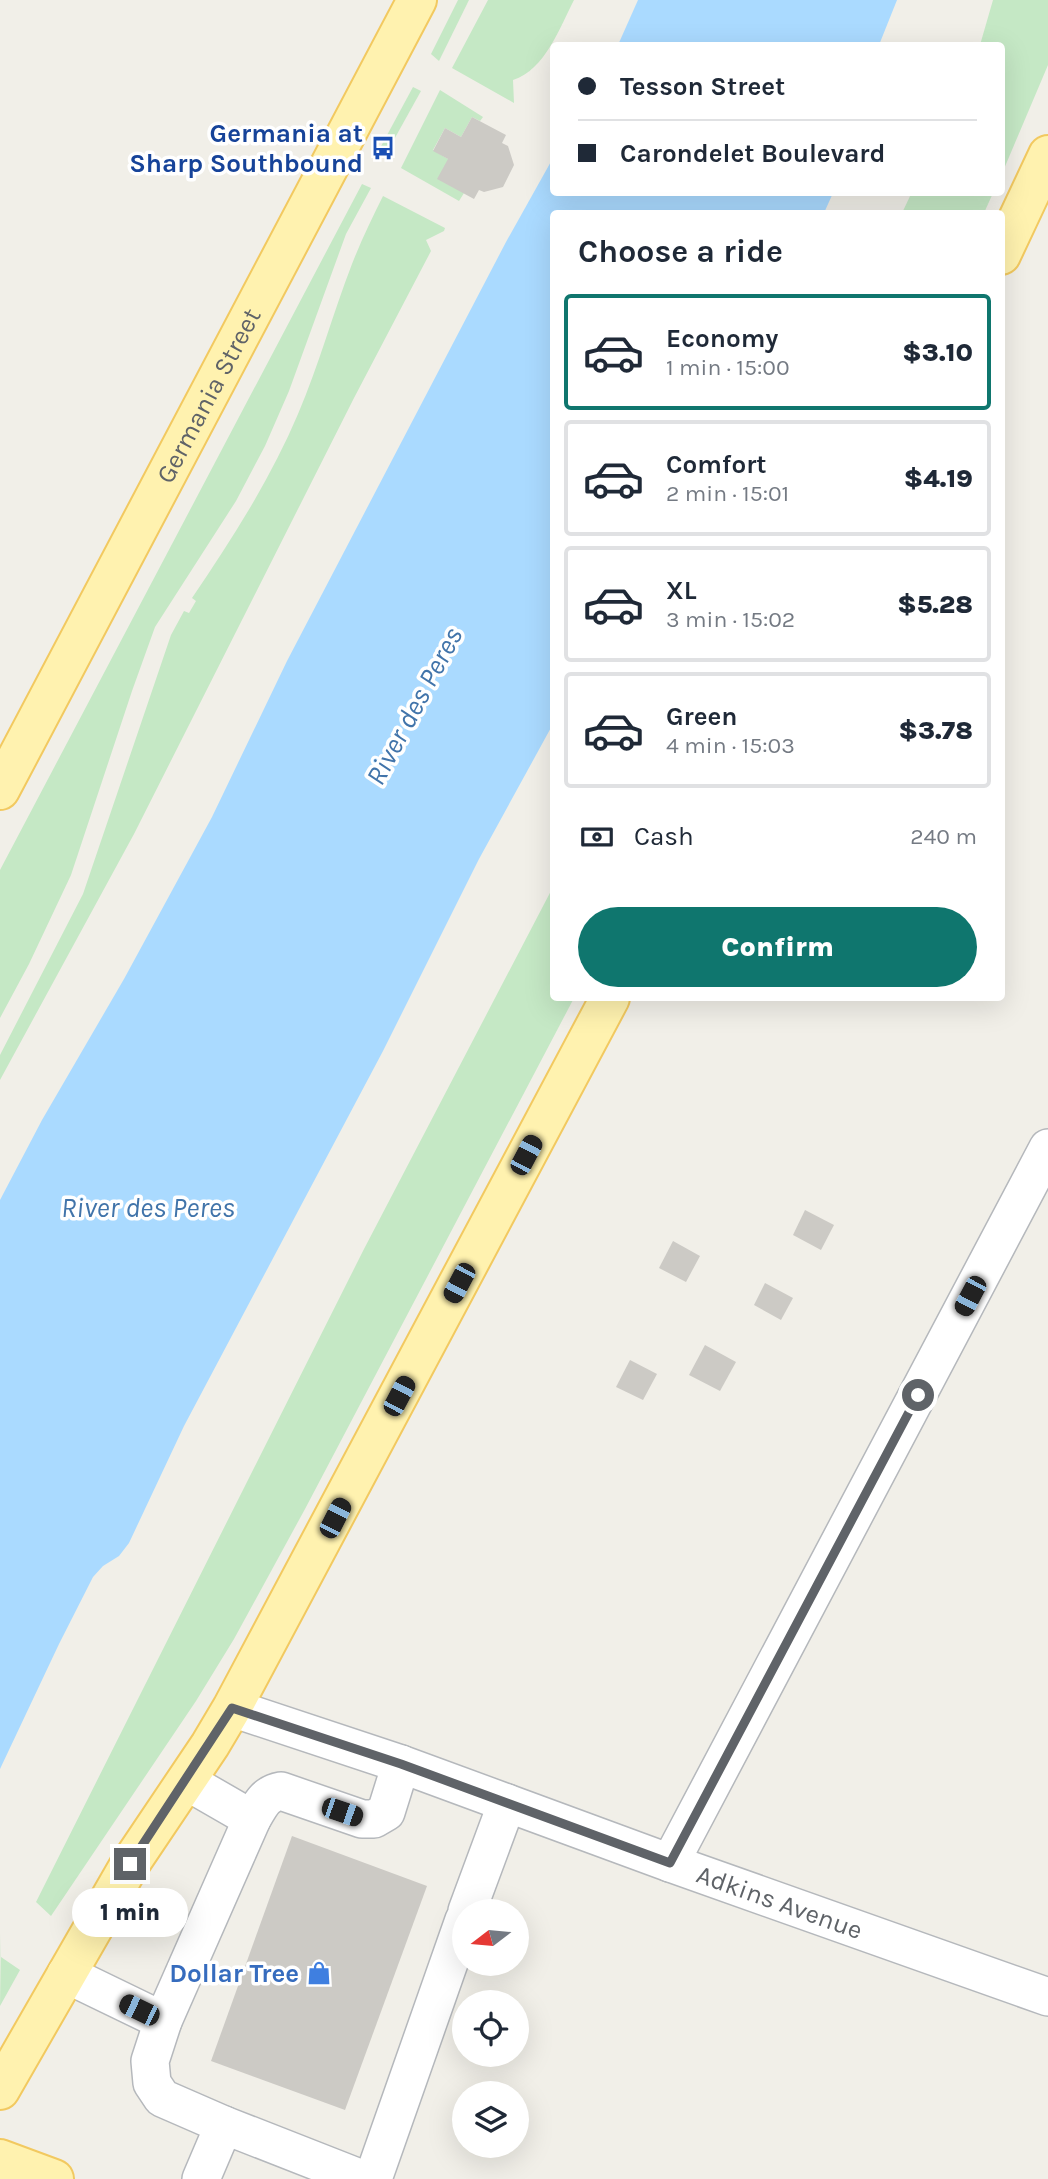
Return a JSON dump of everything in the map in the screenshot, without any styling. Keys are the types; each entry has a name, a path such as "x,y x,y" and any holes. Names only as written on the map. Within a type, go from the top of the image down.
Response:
{"main road":[{"name":"Germania Street","path":"0,790 417,0"},
{"path":"1005,246 1048,155"},
{"path":"0,2090 130,1864 232,1708 608,1001"},
{"path":"0,2159 54,2179"}],"street":[{"path":"670,1863 1048,1148"},
{"name":"Adkins Avenue","path":"232,1708 401,1764 1048,1997"},
{"path":"362,2179 162,2098 152,2083 150,2061 163,2021 252,1819 265,1798 281,1791 362,1819 374,1819 386,1812 401,1764"},
{"path":"186,1781 252,1819"},
{"path":"471,1899 507,1803"},
{"path":"373,2179 452,1954"},
{"path":"66,1974 163,2021"},
{"path":"201,2179 224,2125"}],"green space":[{"path":"458,0 469,0 439,61 431,54"},
{"path":"488,0 574,0 543,57 524,75 513,80 514,103 452,68"},
{"path":"993,0 1048,0 1048,65 1005,167 1005,42 981,42"},
{"path":"413,87 421,91 386,154 379,150"},
{"path":"440,90 483,117 480,121 472,117 461,137 445,128 433,150 448,159 464,193 459,201 401,168"},
{"path":"362,184 371,188 346,234 289,391 265,446 236,501 155,627 71,875 0,1018 0,870"},
{"path":"383,196 445,228 444,231 426,240 431,251 134,834 0,1080 0,1055 83,894 171,635 184,611 189,613 196,601 192,598 250,509 287,438 313,377 352,264"},
{"path":"910,196 992,196 985,210 903,210"},
{"path":"550,893 550,1001 572,1001 234,1639 196,1701 51,1916 36,1902 364,1249"},
{"path":"1,1933 1,1957 20,1970 0,2006"}],"water":[{"path":"638,0 897,0 880,42 619,42"},
{"name":"River des Peres","path":"550,163 550,196 832,196 825,210 550,210 550,729 479,859 383,1051 184,1426 129,1543 119,1556 103,1566 93,1577 0,1769 0,1200 212,817 287,661 506,242"}],"building":[{"path":"472,117 506,135 502,143 508,146 514,165 503,187 484,192 479,190 474,199 437,179 448,159 433,151 445,128 461,137"},
{"path":"805,1210 834,1225 821,1250 793,1235"},
{"path":"673,1241 700,1256 686,1282 659,1268"},
{"path":"765,1283 793,1298 781,1320 754,1305"},
{"path":"705,1345 736,1362 720,1391 689,1375"},
{"path":"630,1360 657,1374 643,1400 616,1387"},
{"name":"Dollar Tree","path":"292,1836 427,1886 345,2110 211,2061"}],"place":[{"name":"Germania at Sharp Southbound","path":"383,148"},
{"name":"Dollar Tree","path":"319,1973"}],"route":[{"path":"130,1864 232,1708 401,1764 670,1863 918,1395"}]}
